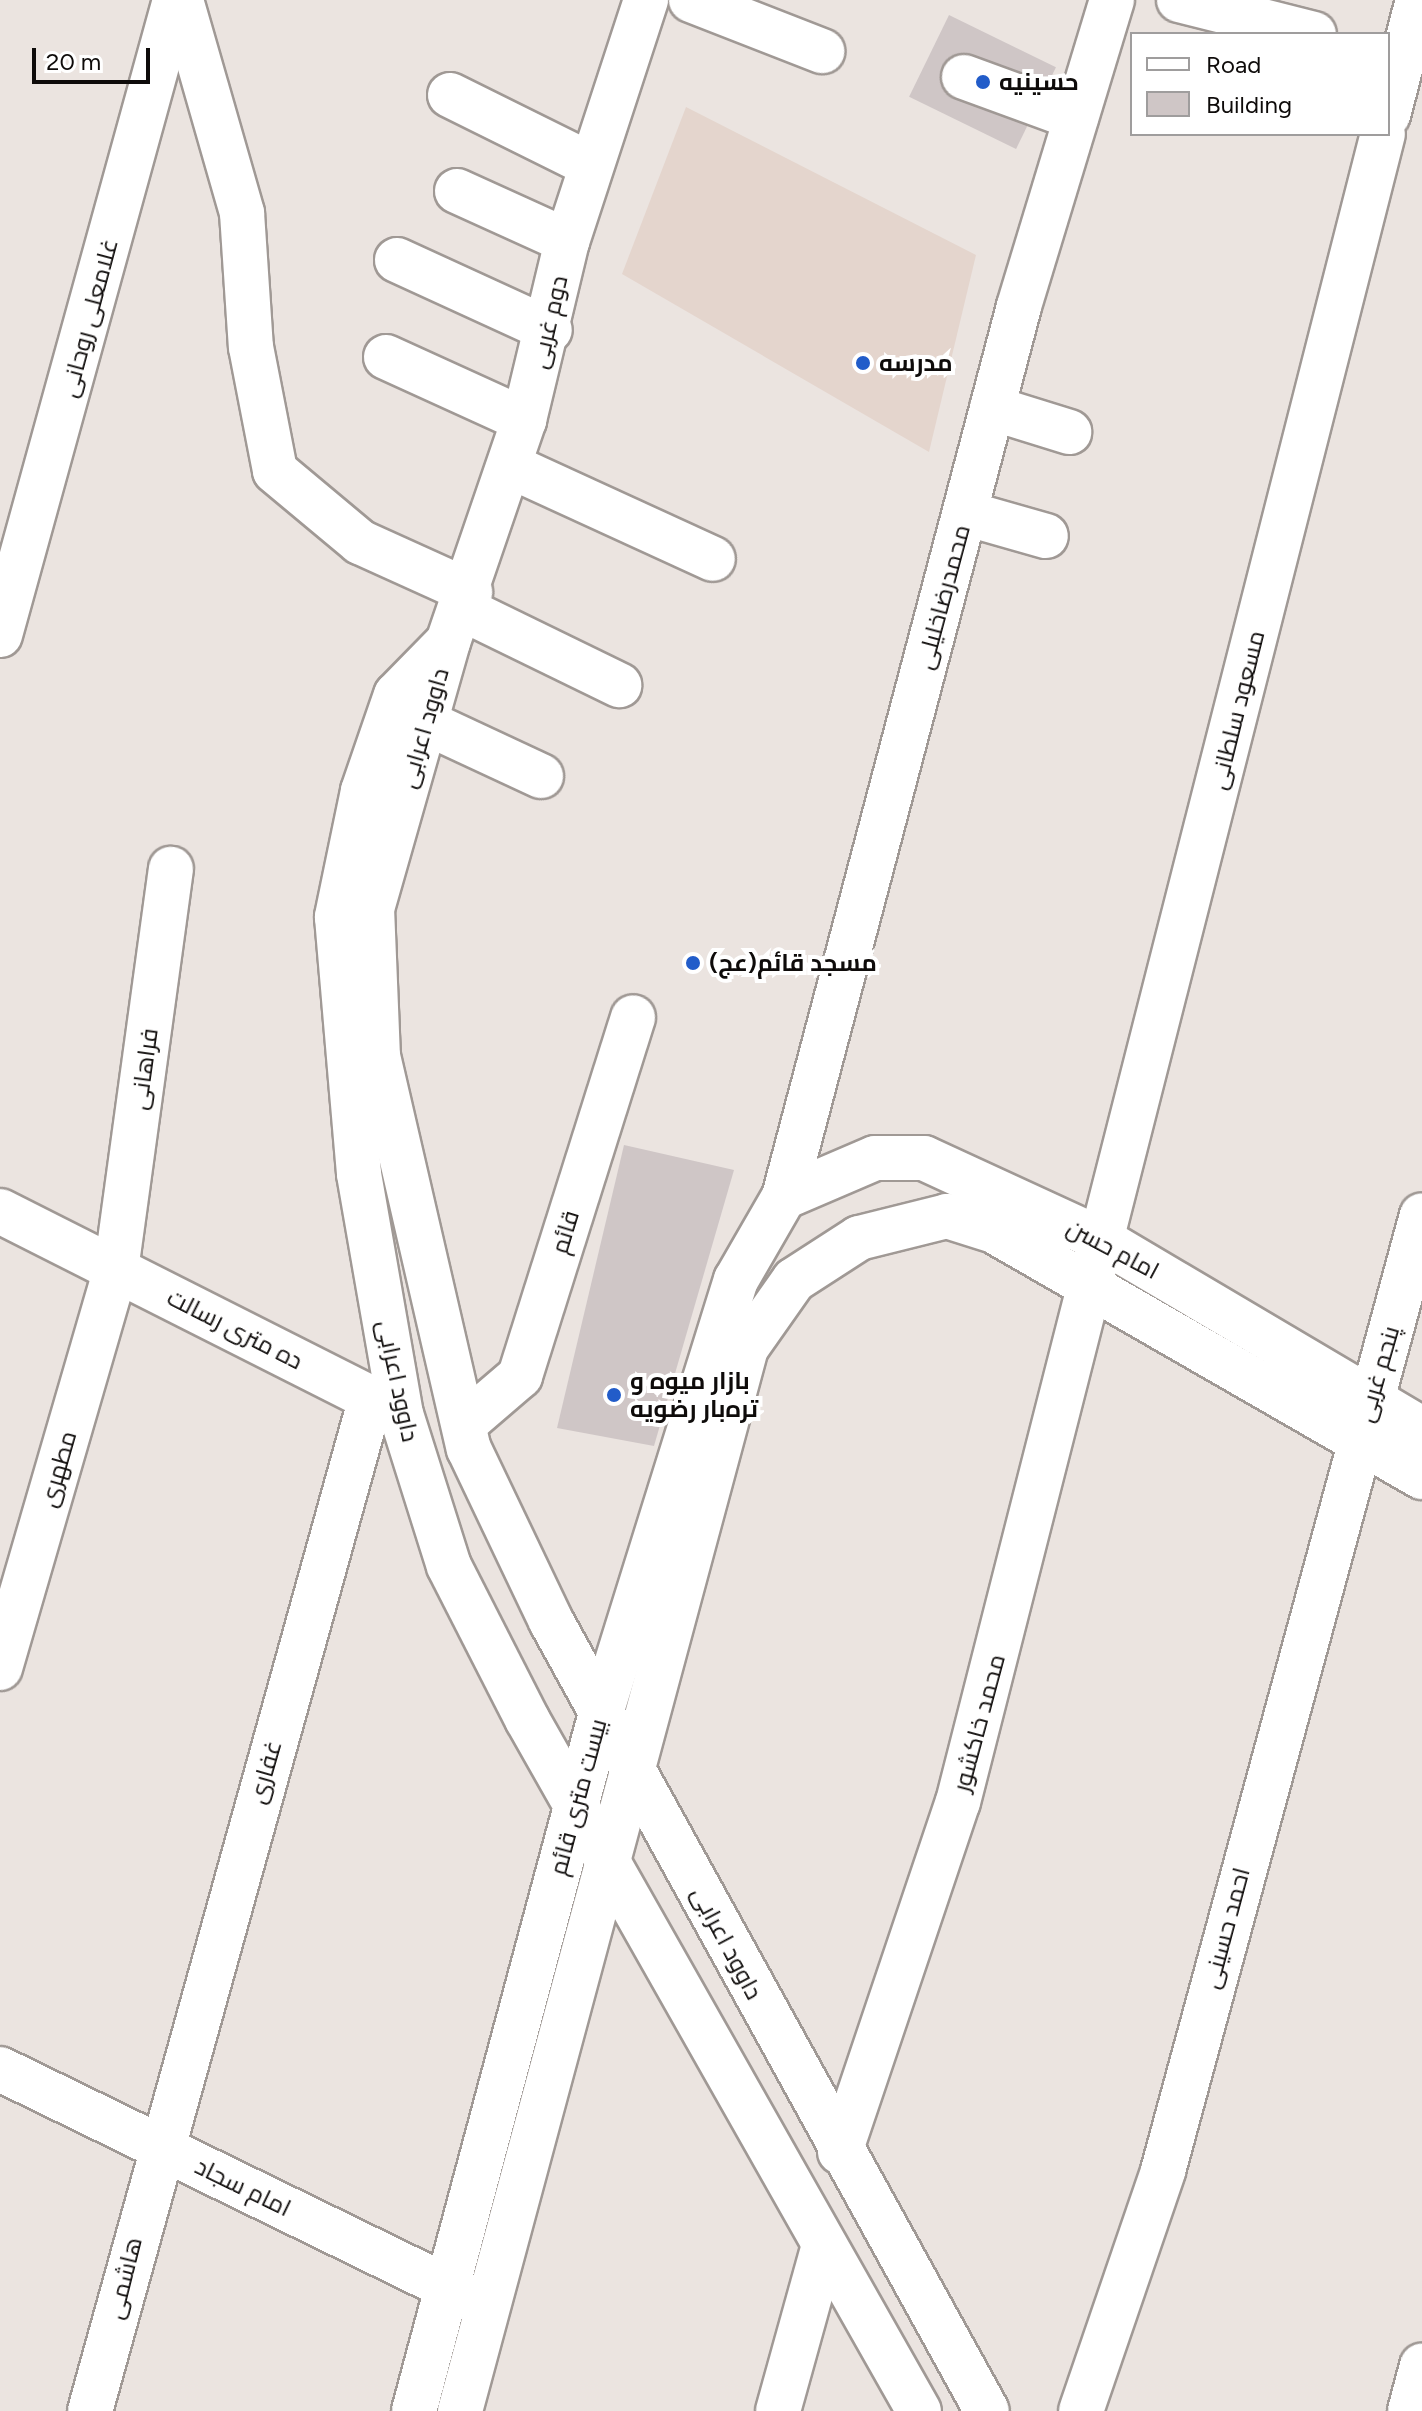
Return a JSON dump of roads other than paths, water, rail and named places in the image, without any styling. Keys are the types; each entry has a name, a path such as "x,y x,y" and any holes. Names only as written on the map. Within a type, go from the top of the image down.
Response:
{"street":[{"path":"178,0 242,213 251,347 275,471 360,542 460,614 619,685"},
{"name":"غلامعلی روحانی","path":"0,635 178,0"},
{"name":"دوم غربی","path":"460,614 510,466 550,330 567,241 646,0"},
{"path":"691,0 822,51"},
{"name":"محمدرضاخلیلی","path":"784,1197 992,408 1112,0"},
{"path":"1179,0 1306,32"},
{"path":"1390,108 1418,0"},
{"path":"964,77 1076,118"},
{"path":"450,95 591,165"},
{"name":"مسعود سلطانی","path":"1095,1287 1102,1240 1382,136"},
{"path":"457,191 567,241"},
{"path":"397,260 550,330"},
{"path":"386,357 524,420"},
{"path":"992,408 1069,432"},
{"path":"510,466 713,559"},
{"path":"965,513 1046,536"},
{"name":"داوود اعرابی","path":"460,614 425,722 372,908 378,1056 466,1437 601,1713 840,2152 987,2411"},
{"name":"داوود اعرابی","path":"460,614 396,695 363,791 337,917 359,1174 386,1406 449,1566 576,1804 919,2411"},
{"path":"425,722 541,776"},
{"name":"فراهانی","path":"116,1270 171,869"},
{"name":"قائم","path":"466,1437 520,1376 633,1017"},
{"name":"امام حسن","path":"784,1197 875,1158 924,1158 1102,1240 1422,1429"},
{"name":"بیست متری قائم","path":"414,2411 445,2286 601,1713 736,1280 784,1197"},
{"name":"ده متری رسالت","path":"0,1211 386,1406 466,1437"},
{"name":"پنجم غربی","path":"1358,1441 1373,1400 1422,1215"},
{"name":"امام حسن","path":"823,1258 903,1222 947,1216 994,1231 1422,1477"},
{"name":"بیست متری قائم","path":"460,2411 605,1854 746,1348 770,1305 823,1258"},
{"name":"مطهری","path":"0,1668 116,1270"},
{"name":"محمد خاکشور","path":"840,2152 958,1802 1095,1287"},
{"name":"غفاری","path":"158,2146 386,1406"},
{"name":"احمد حسینی","path":"1081,2411 1163,2171 1358,1441"},
{"name":"امام سجاد","path":"0,2069 486,2306"},
{"name":"هاشمی","path":"90,2411 158,2146"},
{"path":"778,2411 824,2245"},
{"path":"1410,2411 1422,2366"}],"place":[{"name":"حسینیه","path":"983,82"},
{"name":"مدرسه","path":"863,363"},
{"name":"مسجد قائم(عج)","path":"693,963"},
{"name":"بازار میوه و تره‌بار رضویه","path":"614,1395"}]}
